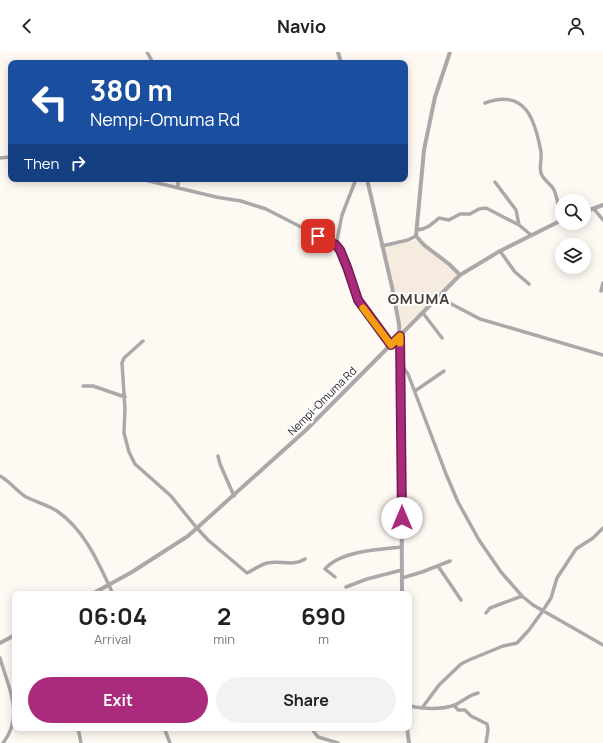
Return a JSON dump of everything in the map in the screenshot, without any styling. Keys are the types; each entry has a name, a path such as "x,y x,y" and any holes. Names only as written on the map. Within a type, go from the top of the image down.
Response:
{"street":[{"path":"416,236 426,143 435,97 450,52"},
{"path":"485,103 503,99 519,103 526,109 532,118 541,153 540,172 554,190 555,194"},
{"path":"153,182 216,197 241,201 266,209 336,245 340,250 347,267 358,300 391,345"},
{"path":"178,182 178,188"},
{"path":"336,245 342,215 356,182"},
{"path":"368,182 396,308 400,336 402,591"},
{"path":"495,182 516,210 519,225"},
{"path":"591,210 603,205"},
{"path":"417,230 422,230 434,224 439,218 449,220 460,214 470,214 482,208 486,208 519,225 531,235"},
{"path":"594,209 603,220"},
{"name":"Nempi-Omuma Rd","path":"97,591 132,572 188,536 196,527 234,496 306,430 460,275 531,235 555,223"},
{"path":"382,246 408,240 416,236"},
{"path":"416,236 460,275"},
{"path":"500,252 515,272 529,284"},
{"path":"601,291 603,283"},
{"path":"438,297 480,319 603,355"},
{"path":"422,313 442,338"},
{"path":"143,341 124,358 122,370 125,397 126,440 135,464 171,496 208,540 247,573 267,563 300,562 305,559"},
{"path":"401,364 408,374 446,474 461,507 479,540 501,572 522,596 542,612 603,646"},
{"path":"415,391 444,371"},
{"path":"83,386 93,386 125,397"},
{"path":"218,456 234,496"},
{"path":"0,476 23,495 58,511 68,520 84,538 93,552 111,591"},
{"path":"422,708 439,685 461,664 503,646 517,643 529,630 551,598 557,578 576,549 593,538 603,528"},
{"path":"335,577 325,569 345,557 366,550 402,547"},
{"path":"402,578 450,561"},
{"path":"438,566 461,600"},
{"path":"346,587 367,579 402,570"},
{"path":"486,613 490,608 522,596"},
{"path":"0,643 12,637"},
{"path":"0,658 12,696"},
{"path":"412,706 436,709 454,705 471,695 478,693"},
{"path":"454,705 458,710 465,710 471,716 487,724 488,730 486,743"},
{"path":"3,743 12,728"},
{"path":"79,731 81,743"},
{"path":"165,731 170,743"},
{"path":"313,731 318,737 338,743"},
{"path":"407,731 409,743"}],"shaded area":[{"path":"417,240 451,268 457,276 401,330 399,312 385,249 386,247"}],"slow traffic":[{"path":"363,308 391,345 400,336 400,343"}],"district":[{"name":"OMUMA","path":"419,299"}],"route":[{"path":"318,236 336,245 340,250 358,300 385,338 391,345 400,336 402,518"}]}
